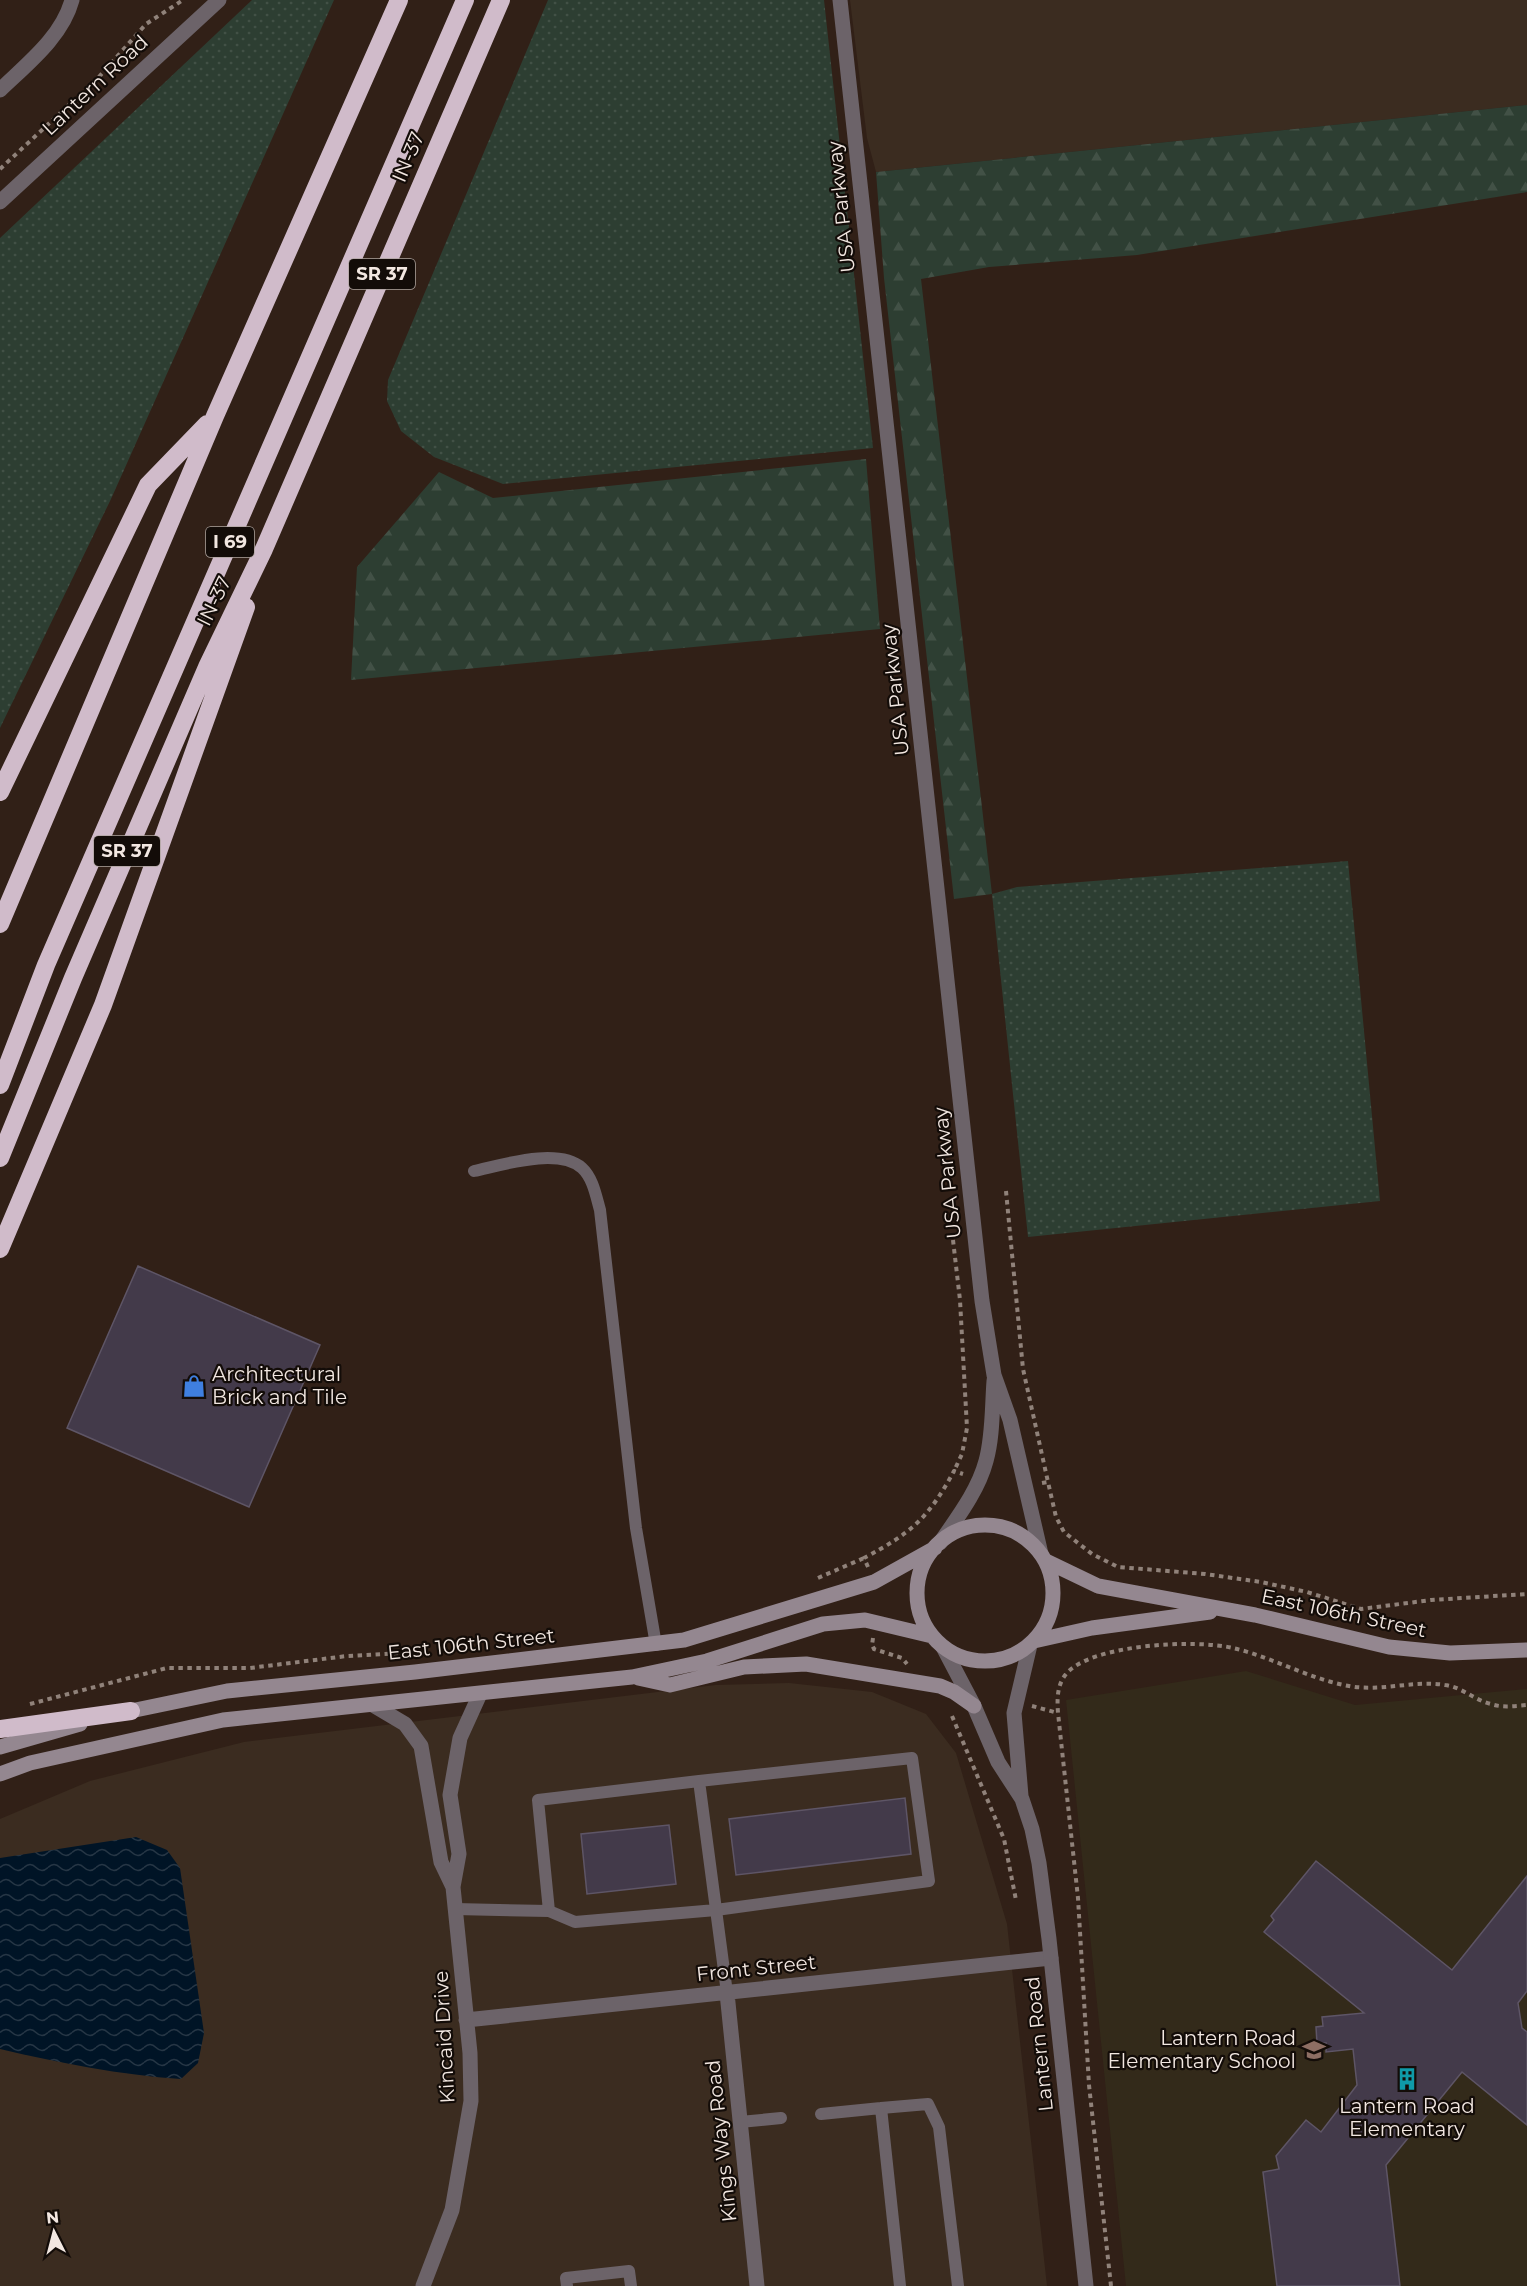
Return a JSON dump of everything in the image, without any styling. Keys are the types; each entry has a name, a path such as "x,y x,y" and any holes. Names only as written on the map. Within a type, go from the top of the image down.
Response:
{"highway":[{"path":"0,924 215,416 399,0"},
{"name":"I 69","path":"0,1085 46,965 465,0"},
{"name":"IN-37","path":"0,1158 73,978 207,667 264,549 501,0"},
{"path":"0,792 148,485 215,416"},
{"path":"0,1249 103,1005 236,640 264,549"},
{"path":"0,1729 131,1711"}],"main road":[{"path":"0,1774 30,1763 223,1720 632,1677 707,1661 823,1624 865,1620 938,1641 963,1658 986,1661 1009,1657 1032,1643 1045,1626 1052,1609 1053,1585 1043,1558 1025,1538 993,1526 970,1527 937,1545 922,1568 917,1591 921,1615 938,1641"},
{"name":"East 106th Street","path":"0,1747 131,1711 227,1691 656,1645 684,1640 874,1582 937,1545"},
{"name":"East 106th Street","path":"1043,1558 1098,1586 1225,1610 1408,1650 1450,1653 1527,1650"},
{"name":"East 106th Street","path":"1032,1643 1092,1628 1225,1610"},
{"path":"632,1677 670,1685 744,1666 806,1664 940,1686 954,1692 974,1706"}],"street":[{"path":"0,90 55,34 70,11 72,0"},
{"name":"Lantern Road","path":"0,202 219,0"},
{"name":"USA Parkway","path":"840,0 981,1290 994,1375 1010,1420 1043,1558"},
{"name":"USA Parkway","path":"937,1545 972,1494 984,1469 989,1445 994,1375"},
{"name":"Lantern Road","path":"938,1641 974,1706 998,1762 1022,1799"},
{"name":"Lantern Road","path":"1032,1643 1014,1713 1022,1799 1039,1863 1051,1958 1086,2286"},
{"name":"Kincaid Drive","path":"423,2286 452,2210 471,2101 470,2053 453,1887 459,1854 450,1795 460,1738 480,1694"},
{"name":"Kincaid Drive","path":"373,1704 405,1724 421,1746 441,1863 453,1887"},
{"name":"Front Street","path":"466,2020 1051,1958"},
{"name":"Kings Way Road","path":"727,1993 757,2286"}],"lane":[{"path":"474,1171 555,1157 581,1167 592,1182 600,1210 636,1528 656,1645"},
{"path":"455,1909 549,1911 575,1922 716,1910 929,1881 912,1758 538,1800 549,1911"},
{"path":"699,1781 727,1993"},
{"path":"821,2114 928,2104 939,2127 958,2286"},
{"path":"880,2108 900,2286"},
{"path":"740,2122 781,2118"},
{"path":"567,2286 566,2278 629,2271 631,2286"}],"path":[{"path":"0,169 98,78 146,24 183,0"},
{"path":"1006,1191 1023,1369 1056,1517 1064,1532 1092,1554 1118,1567 1205,1574 1261,1582 1307,1592 1361,1609 1431,1600 1527,1594"},
{"path":"815,1580 864,1558 913,1529 938,1499 962,1454 967,1428 960,1300 953,1240"},
{"path":"954,1471 964,1475"},
{"path":"1038,1484 1048,1482"},
{"path":"864,1558 868,1567"},
{"path":"873,1637 874,1649 906,1660 907,1672"},
{"path":"1111,2286 1089,2085 1078,1898 1058,1713 1059,1686 1067,1672 1099,1657 1133,1648 1173,1643 1231,1647 1348,1686 1372,1689 1445,1685 1489,1704 1527,1705"},
{"path":"20,1707 116,1679 166,1668 250,1668 347,1656 413,1652"},
{"path":"1033,1706 1058,1713"},
{"path":"952,1716 1004,1839 1016,1900"}],"shaded area":[{"path":"850,0 1527,0 1527,105 876,172 867,138"},
{"name":"Lantern Road Elementary School","path":"1246,1671 1355,1705 1527,1689 1527,2286 1126,2286 1066,1700"},
{"path":"789,1683 872,1692 926,1714 956,1753 1007,1924 1047,2286 0,2286 0,1819 90,1781 244,1742 716,1685"}],"green space":[{"path":"252,0 334,0 111,499 0,728 0,238"},
{"path":"548,0 824,0 873,448 503,484 434,457 401,431 387,401 388,380"},
{"path":"1527,105 1527,192 1137,255 989,267 921,279 992,894 954,899 884,278 876,172"},
{"path":"866,459 880,629 351,680 357,567 439,472 493,498"},
{"path":"1348,861 1380,1201 1028,1237 992,894 1017,887"}],"water":[{"path":"136,1837 167,1850 180,1868 204,2033 198,2063 181,2079 90,2068 0,2049 0,1858"}],"building":[{"name":"Architectural Brick and Tile","path":"138,1266 320,1345 249,1507 67,1428"},
{"path":"905,1798 911,1854 736,1875 729,1819"},
{"path":"669,1825 676,1884 587,1894 581,1834"},
{"name":"Lantern Road Elementary","path":"1316,1861 1452,1970 1527,1876 1527,1991 1518,2003 1522,2028 1527,2032 1527,2125 1462,2072 1386,2165 1400,2286 1277,2286 1263,2172 1279,2169 1276,2156 1306,2120 1321,2132 1357,2085 1353,2049 1326,2052 1326,2043 1317,2043 1316,2027 1323,2026 1322,2017 1364,2013 1264,1932 1274,1920 1271,1916"}],"place":[{"name":"Architectural Brick and Tile","path":"194,1386"},
{"name":"Lantern Road Elementary School","path":"1314,2050"},
{"name":"Lantern Road Elementary","path":"1407,2079"}]}
